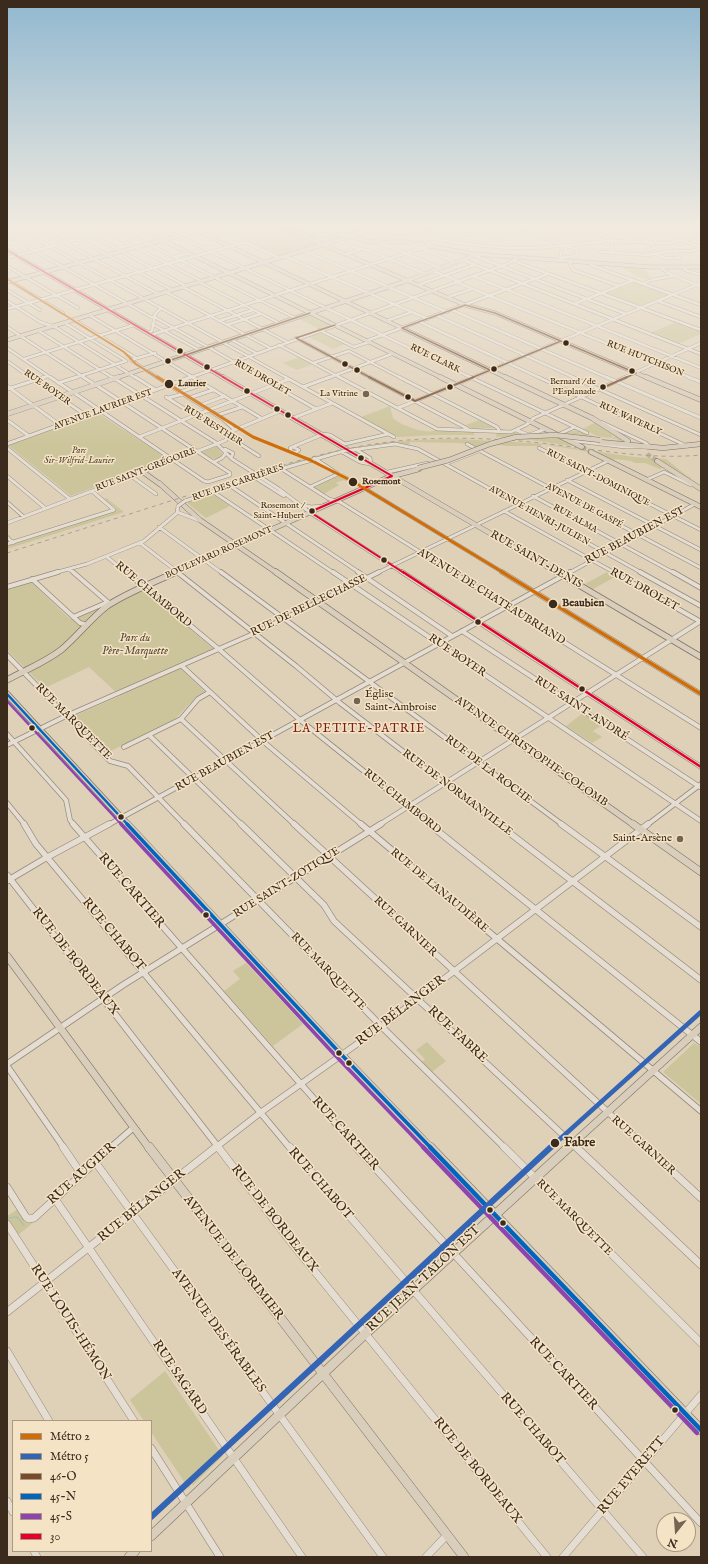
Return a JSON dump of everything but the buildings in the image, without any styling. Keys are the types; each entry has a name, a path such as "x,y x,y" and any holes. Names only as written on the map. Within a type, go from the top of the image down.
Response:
{"main road":[{"name":"RUE SAINT-DENIS","path":"89,298 701,657"},
{"path":"7,340 145,298"},
{"path":"280,298 582,447"},
{"path":"341,298 386,321 600,422 628,441"},
{"path":"7,413 167,361 352,298"},
{"path":"450,298 465,305 493,312 701,400"},
{"path":"262,328 277,322 294,318"},
{"path":"222,342 232,340 244,334"},
{"path":"184,355 197,349 207,347"},
{"name":"BOULEVARD ROSEMONT","path":"7,680 24,672 60,650 78,635 86,625 109,603 203,559 364,488 390,474 452,461 496,444 517,438 555,436 652,448 701,444"},
{"path":"591,452 701,507"},
{"path":"657,461 700,488"},
{"name":"AVENUE CHRISTOPHE-COLOMB","path":"143,472 159,483 204,522 701,872"},
{"path":"7,694 341,1055 701,1430"},
{"name":"AVENUE DE LORIMIER","path":"7,956 133,1128 464,1557"},
{"name":"RUE JEAN-TALON EST","path":"152,1535 412,1290 606,1112 654,1071 701,1026"}],"street":[{"path":"21,298 40,310"},
{"path":"39,298 63,313"},
{"path":"7,309 50,298"},
{"path":"60,298 78,308"},
{"name":"RUE DROLET","path":"118,298 316,409"},
{"path":"177,298 270,348"},
{"path":"205,298 287,342"},
{"path":"229,298 277,322"},
{"path":"254,298 294,318"},
{"path":"150,334 165,331 270,298"},
{"name":"RUE CLARK","path":"306,298 587,433"},
{"path":"380,298 428,319"},
{"name":"AVENUE LAURIER EST","path":"7,444 60,426 296,338 352,320 410,298"},
{"path":"415,298 448,312"},
{"path":"319,330 354,347 482,298"},
{"name":"RUE HUTCHISON","path":"496,298 701,382"},
{"path":"528,298 701,368"},
{"path":"559,298 701,354"},
{"path":"616,298 701,330"},
{"path":"398,408 666,298"},
{"path":"681,298 701,305"},
{"path":"142,299 189,323 394,437"},
{"path":"574,304 587,299 626,314"},
{"path":"7,301 48,328"},
{"path":"658,301 701,317"},
{"path":"150,334 152,331 154,317 158,309 161,308"},
{"path":"219,321 253,310"},
{"path":"452,310 701,418"},
{"path":"386,321 412,312"},
{"path":"227,325 260,314"},
{"path":"89,315 155,353 213,390 261,418"},
{"path":"438,316 701,435"},
{"path":"74,320 136,358"},
{"path":"40,322 53,326 156,390"},
{"name":"RUE WAVERLY","path":"420,322 509,362 687,446"},
{"path":"58,383 126,361 64,323"},
{"path":"152,324 197,349"},
{"path":"24,359 134,325"},
{"path":"7,327 214,462 230,474 206,482 7,348"},
{"path":"39,331 183,421 310,512 701,767"},
{"path":"296,338 469,430"},
{"path":"232,340 256,353"},
{"path":"279,345 437,429 500,430 510,432 526,425 529,421 546,413 701,344"},
{"path":"313,363 349,351 497,427 500,430"},
{"path":"155,353 131,360 169,386 218,415 235,430"},
{"path":"303,387 392,354"},
{"name":"RUE BOYER","path":"7,361 87,416"},
{"path":"8,388 48,376"},
{"path":"139,437 210,411 289,379"},
{"path":"181,393 204,384"},
{"path":"8,388 60,426"},
{"path":"189,398 213,390"},
{"name":"RUE RESTHER","path":"181,393 167,398 259,456"},
{"path":"201,405 225,396"},
{"path":"293,418 332,403"},
{"path":"218,415 242,407"},
{"name":"RUE SAINT-GRÉGOIRE","path":"7,523 217,444 226,440 229,433 280,410"},
{"path":"7,420 29,436"},
{"path":"600,422 646,443 652,448"},
{"path":"557,435 575,427"},
{"path":"516,430 529,435 545,429"},
{"path":"293,447 322,435 330,435 346,444 388,434"},
{"path":"568,440 632,448 652,448"},
{"name":"RUE DES CARRIÈRES","path":"177,512 178,506 185,501 280,468 343,451 397,444"},
{"name":"AVENUE HENRI-JULIEN","path":"397,444 418,449 701,606"},
{"name":"AVENUE DE GASPÉ","path":"467,444 701,568"},
{"path":"390,474 442,462 494,444 475,448 442,462"},
{"path":"7,448 70,499"},
{"name":"RUE SAINT-DOMINIQUE","path":"539,448 701,530"},
{"name":"RUE SAINT-DENIS","path":"343,451 360,462 371,463 370,458 354,449"},
{"path":"225,451 233,453 232,456 286,491 305,506 323,506"},
{"path":"214,462 222,458 225,451"},
{"path":"310,487 337,475 337,473 314,458"},
{"name":"RUE DE BELLECHASSE","path":"7,745 66,716 255,633 584,471 608,461"},
{"name":"AVENUE DE CHATEAUBRIAND","path":"280,468 329,499 342,503 701,728"},
{"path":"646,480 664,472 700,488"},
{"path":"7,476 45,508"},
{"path":"131,476 156,494"},
{"path":"254,477 291,499"},
{"path":"567,480 701,550"},
{"path":"229,485 452,636"},
{"path":"364,488 701,694"},
{"path":"7,544 114,510 92,491"},
{"name":"RUE BOYER","path":"212,491 701,821"},
{"name":"RUE ALMA","path":"533,496 701,588"},
{"path":"7,502 24,517"},
{"name":"RUE BEAUBIEN EST","path":"8,878 194,779 604,552 695,504"},
{"name":"RUE DROLET","path":"504,511 701,622"},
{"path":"7,587 107,557 140,543 177,512"},
{"name":"AVENUE CHRISTOPHE-COLOMB","path":"177,512 183,512 196,521 204,522"},
{"name":"RUE DE LA ROCHE","path":"159,527 701,927"},
{"path":"7,538 13,543"},
{"name":"RUE DE NORMANVILLE","path":"140,543 255,633 336,700 701,980"},
{"name":"RUE CHAMBORD","path":"107,557 219,650 300,720 701,1042"},
{"path":"69,569 109,603"},
{"path":"32,579 80,623 86,625"},
{"name":"BOULEVARD ROSEMONT","path":"73,616 109,603"},
{"name":"RUE SAINT-ZOTIQUE","path":"7,1065 143,972 296,878 701,622"},
{"name":"RUE SAINT-ANDRÉ","path":"462,631 700,786"},
{"name":"RUE MARQUETTE","path":"7,655 110,761 128,766 381,1026 701,1343"},
{"path":"7,662 12,660"},
{"name":"RUE DE LANAUDIÈRE","path":"182,666 263,741 369,832 701,1111"},
{"path":"124,747 181,719 198,699 210,692"},
{"name":"RUE GARNIER","path":"181,719 453,972 700,1197"},
{"name":"RUE CARTIER","path":"7,734 66,800 70,820 300,1084 701,1523"},
{"name":"RUE FABRE","path":"149,735 324,905 334,921 701,1265"},
{"name":"RUE BÉLANGER","path":"7,1312 260,1113 381,1026 700,786"},
{"name":"RUE CHABOT","path":"7,803 27,828 36,844 260,1113 643,1557"},
{"name":"RUE DE BORDEAUX","path":"8,878 365,1334 547,1557"},
{"path":"7,1065 82,1175"},
{"name":"RUE AUGIER","path":"7,1188 26,1217 31,1219 96,1163 133,1128"},
{"name":"AVENUE DES ÉRABLES","path":"96,1163 383,1557"},
{"name":"RUE SAGARD","path":"55,1199 90,1247 302,1557"},
{"name":"RUE LOUIS-HÉMON","path":"7,1224 133,1420"},
{"path":"7,1350 48,1420"},
{"name":"RUE EVERETT","path":"563,1557 701,1395"},
{"path":"152,1450 220,1557"},
{"path":"7,1501 12,1510"},
{"path":"426,1557 447,1535"}],"green space":[{"path":"619,298 663,298 642,306"},
{"path":"310,315 330,325 319,329 297,318"},
{"path":"676,322 701,331 701,334 678,344 650,333"},
{"path":"319,332 345,344 333,349 307,336"},
{"path":"299,357 313,364 297,370 283,363"},
{"path":"390,406 393,418 414,429 421,431 474,431 474,435 398,437 361,417"},
{"name":"Parc Sir-Wilfrid-Laurier","path":"98,413 168,459 71,496 8,445"},
{"path":"479,420 496,428 473,429 466,425"},
{"path":"596,422 607,431 623,440 621,441 634,443 617,441 617,439 612,439 615,437 611,434 613,437 611,438 597,436 583,429"},
{"path":"578,431 600,439 564,434"},
{"path":"497,432 512,434 516,432 523,435 534,436 545,432 573,446 496,437"},
{"path":"458,439 547,444 634,457 666,459 687,476 692,478 688,479 661,461 654,460 663,467 660,469 645,463 635,463 616,459 612,460 596,453 542,444 541,446 506,446 489,443 475,447 462,443 410,442 409,445 393,443 375,444 315,457 262,473 261,472 308,458 355,447 381,443 406,441"},
{"path":"216,446 223,455 215,459 201,452"},
{"path":"342,473 349,477 348,480 350,482 343,480 336,483 339,485 324,494 314,487 339,476"},
{"path":"211,493 230,506 206,518 186,502"},
{"path":"106,498 124,512 7,549 7,546 115,511 116,508 104,499"},
{"path":"607,572 615,577 593,589 585,584"},
{"name":"Parc du Père-Marquette","path":"30,581 70,619 143,590 214,649 177,665 205,692 197,696 175,719 109,752 106,752 72,717 120,696 89,667 45,688 7,650 7,589"},
{"path":"583,713 601,726 593,731 602,737 592,743 566,726"},
{"path":"246,963 303,1024 273,1046 224,991 240,979 233,971"},
{"path":"427,1042 446,1061 432,1072 422,1062 425,1059 416,1050"},
{"path":"694,1043 701,1047 701,1104 663,1072"},
{"path":"18,1209 23,1218 32,1222 35,1221 17,1236 16,1230 7,1219 7,1216"},
{"path":"165,1371 223,1456 193,1485 191,1484 189,1489 152,1434 152,1420 143,1420 130,1400"}],"waterway":[{"path":"452,647 457,648"},
{"path":"9,1218 17,1217 24,1225"}],"tunnel":[{"path":"582,447 591,452"},
{"path":"647,454 657,461"}],"railway":[{"path":"7,553 285,464 366,445 394,441 453,438 512,440 641,455 701,455"}],"metro line":[{"name":"2","path":"37,298 124,352 136,364 253,437 310,460 354,482 701,694"},
{"name":"5","path":"152,1516 559,1140 701,1012"}],"transit line":[{"name":"30","path":"89,298 392,476"},
{"name":"46-O","path":"402,328 465,305 495,313 636,373"},
{"name":"46-O","path":"168,361 310,313"},
{"name":"46-O","path":"296,338 335,325"},
{"name":"46-O","path":"402,328 490,370"},
{"name":"46-O","path":"296,338 415,401"},
{"name":"46-O","path":"415,401 561,341"},
{"name":"46-O","path":"600,389 636,373"},
{"name":"30","path":"392,476 310,512 701,767"},
{"name":"45-N","path":"7,694 337,1050 701,1430"},
{"name":"45-S","path":"7,701 333,1053 697,1433"}],"place":[{"name":"Laurier","path":"169,384"},
{"name":"Bernard / de l'Esplanade","path":"603,387"},
{"name":"La Vitrine","path":"366,394"},
{"name":"Rosemont","path":"353,482"},
{"name":"Rosemont / Saint-Hubert","path":"312,511"},
{"name":"Beaubien","path":"553,604"},
{"name":"Église Saint-Ambroise","path":"357,701"},
{"name":"Saint-Arsène","path":"680,839"},
{"name":"Fabre","path":"555,1143"}],"district":[{"name":"LA PETITE-PATRIE","path":"359,730"}]}
